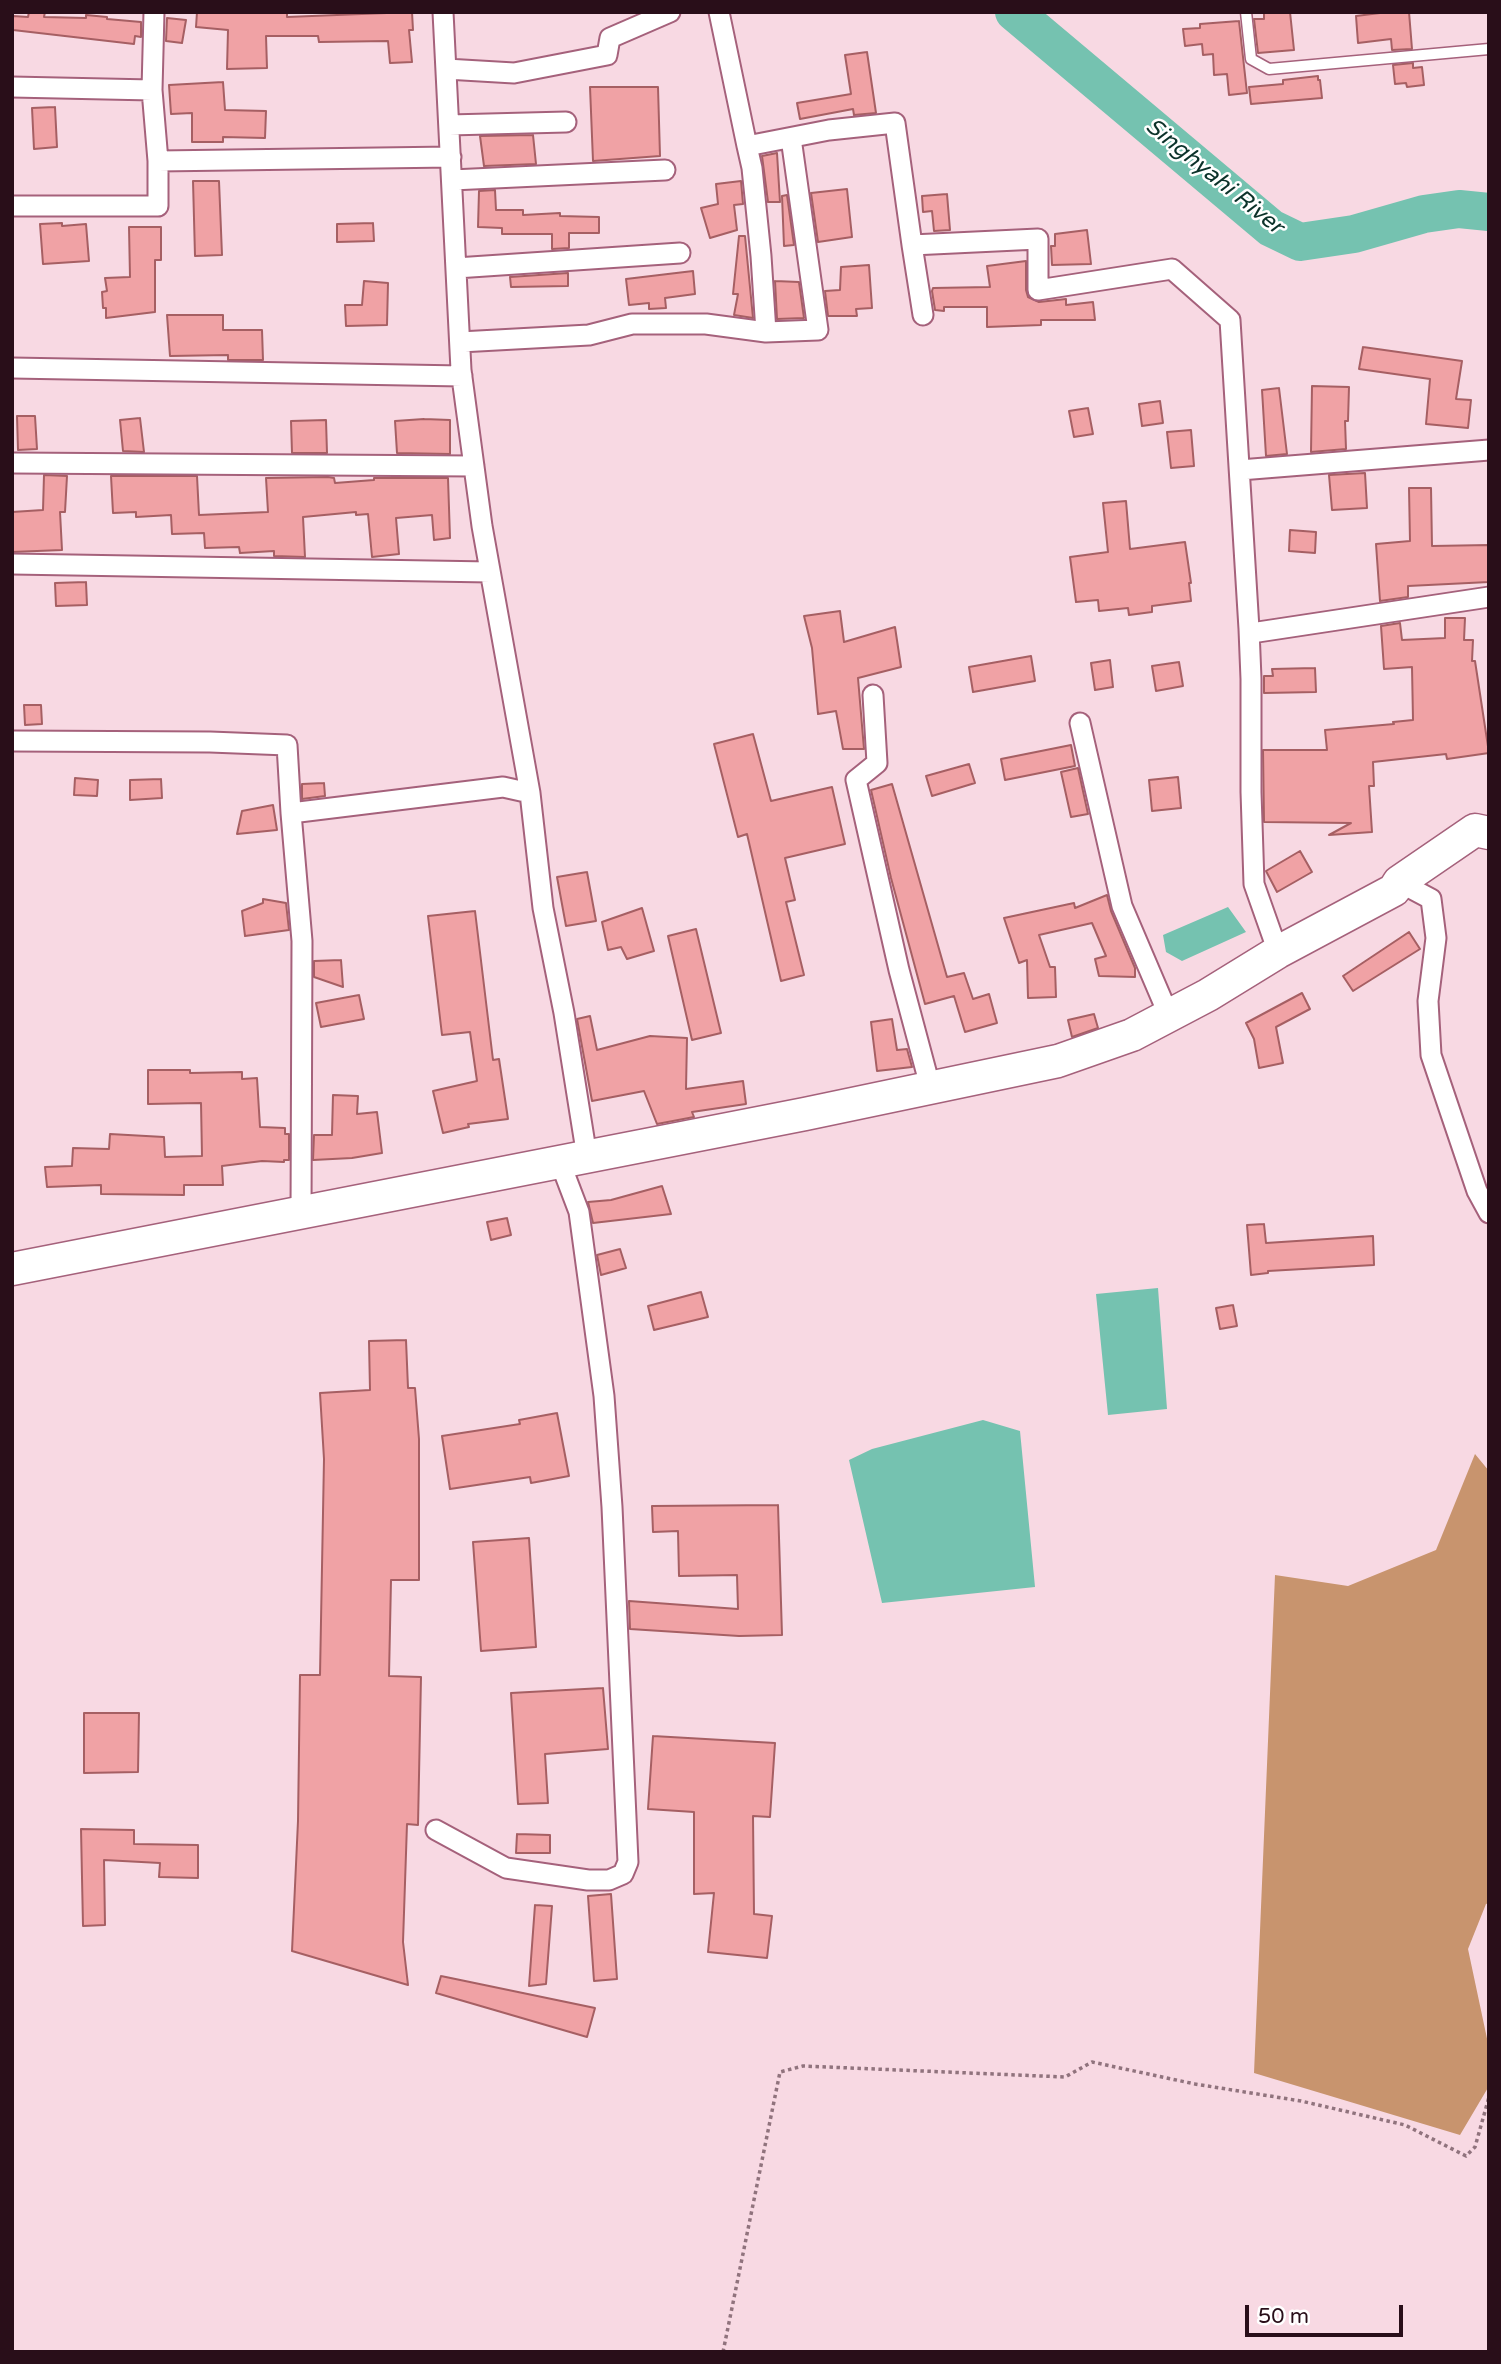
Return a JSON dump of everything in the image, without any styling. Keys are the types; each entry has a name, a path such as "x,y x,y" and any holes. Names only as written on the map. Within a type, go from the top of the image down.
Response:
{"main road":[{"path":"12,1269 805,1114 1058,1061 1132,1035 1208,995 1278,952 1394,890 1399,882 1475,830 1489,833"}],"street":[{"path":"12,206 158,206 158,161 152,90 154,12"},
{"path":"436,1830 506,1868 588,1880 609,1880 623,1874 628,1862 612,1507 604,1396 573,1160 564,1013 543,908 530,793 490,572 462,376 443,12"},
{"path":"446,69 514,73 607,55 610,38 670,12"},
{"path":"719,12 752,168 766,332"},
{"path":"12,87 152,90"},
{"path":"449,125 566,122"},
{"path":"747,146 829,130 895,124 923,315"},
{"path":"460,342 589,335 632,324 706,324 766,332 818,330 791,138"},
{"path":"158,161 451,157"},
{"path":"452,180 665,170"},
{"path":"912,245 1038,239 1038,290 1172,269 1230,320 1249,628 1254,884 1278,952"},
{"path":"456,268 680,253"},
{"path":"12,368 462,376"},
{"path":"1240,471 1489,450"},
{"path":"12,463 474,466"},
{"path":"12,564 490,572"},
{"path":"1249,628 1258,632 1489,597"},
{"path":"873,695 877,763 856,780 899,970 930,1086"},
{"path":"1080,723 1122,906 1168,1016"},
{"path":"12,741 210,742 287,746 302,941 301,1213"},
{"path":"292,813 503,787 530,793"},
{"path":"1399,882 1431,899 1436,937 1428,1002 1431,1055 1477,1191 1489,1213"}],"lane":[{"path":"1246,12 1251,59 1269,69 1489,49"}],"path":[{"path":"723,2352 780,2072 803,2066 1065,2077 1092,2062 1195,2084 1301,2101 1405,2125 1466,2156 1475,2147 1489,2097"}],"shaded area":[{"path":"1228,907 1246,932 1182,961 1166,952 1163,935"},
{"path":"1158,1288 1167,1409 1108,1415 1096,1294"},
{"path":"983,1420 1020,1431 1035,1587 882,1603 849,1460 872,1449"},
{"path":"1475,1454 1489,1471 1489,1903 1486,1904 1468,1949 1489,2048 1489,2086 1460,2135 1254,2073 1275,1575 1348,1586 1436,1550"}],"building":[{"path":"29,12 45,12 44,17 86,18 86,15 141,22 141,37 135,36 134,44 13,30 13,16 28,17"},
{"path":"197,12 287,12 287,17 412,12 413,30 409,30 412,62 390,63 388,41 319,42 318,36 266,36 267,68 227,69 228,30 196,27"},
{"path":"1264,12 1290,12 1294,50 1258,53 1254,19 1264,19"},
{"path":"1409,12 1412,49 1392,50 1391,39 1358,43 1356,16"},
{"path":"167,18 186,20 182,43 166,41"},
{"path":"1239,21 1247,93 1229,95 1227,74 1214,75 1213,54 1203,55 1202,44 1185,46 1183,29 1200,28 1200,24"},
{"path":"867,52 876,113 854,115 853,109 800,119 797,103 851,94 845,55"},
{"path":"1413,63 1413,68 1422,67 1424,85 1407,87 1406,83 1395,84 1393,65"},
{"path":"1318,76 1322,98 1251,104 1249,87 1283,84 1283,80"},
{"path":"223,82 225,110 266,111 265,138 223,137 223,142 192,142 192,113 171,114 169,85"},
{"path":"590,87 658,87 660,156 593,161"},
{"path":"55,107 57,147 34,149 32,108"},
{"path":"533,135 536,164 484,166 480,136"},
{"path":"777,153 780,202 768,202 762,156"},
{"path":"193,181 219,181 222,255 195,256"},
{"path":"741,181 743,204 734,205 737,230 710,238 701,208 718,204 716,184"},
{"path":"847,189 852,237 818,242 811,193"},
{"path":"495,190 496,210 523,210 523,215 560,213 560,216 599,217 599,233 569,233 569,248 552,249 552,234 502,234 502,228 478,227 479,191"},
{"path":"947,194 950,230 934,231 932,211 923,212 922,196"},
{"path":"787,195 794,245 784,246 782,196"},
{"path":"62,223 62,226 86,224 89,261 43,264 40,224"},
{"path":"373,223 374,241 337,242 337,224"},
{"path":"129,227 161,227 161,260 155,260 155,312 106,318 102,292 107,291 105,278 130,277"},
{"path":"1087,230 1091,264 1052,265 1051,246 1055,246 1055,234"},
{"path":"739,236 745,236 753,318 734,315 738,294 733,294"},
{"path":"1026,261 1028,297 1039,302 1066,299 1066,305 1093,302 1095,320 1041,320 1041,325 987,327 987,307 944,307 944,311 935,310 933,288 990,287 987,266"},
{"path":"869,265 872,308 856,309 857,316 828,316 825,291 840,290 841,267"},
{"path":"693,271 695,294 665,298 666,308 649,309 649,303 629,305 626,279"},
{"path":"568,273 568,286 511,287 510,277"},
{"path":"364,281 388,283 387,325 346,326 345,305 362,305"},
{"path":"775,281 799,282 804,318 777,319"},
{"path":"167,315 223,315 223,330 262,330 263,360 228,360 228,355 170,356"},
{"path":"1363,347 1462,361 1456,399 1471,400 1468,428 1426,424 1430,379 1359,369"},
{"path":"1312,386 1349,387 1348,421 1345,421 1346,449 1311,452"},
{"path":"1279,388 1287,454 1266,456 1262,390"},
{"path":"1160,401 1163,423 1142,426 1139,404"},
{"path":"1088,408 1093,434 1074,437 1069,411"},
{"path":"17,416 35,416 37,449 18,450"},
{"path":"140,418 144,452 123,451 120,420"},
{"path":"326,420 327,453 292,453 291,421"},
{"path":"450,420 450,454 397,453 395,421"},
{"path":"1191,430 1194,466 1171,468 1167,432"},
{"path":"1365,473 1367,508 1332,510 1329,475"},
{"path":"44,475 67,476 65,512 60,512 62,550 12,552 12,512 43,510"},
{"path":"111,476 197,476 199,515 268,512 266,478 328,477 334,478 335,483 374,478 448,478 450,538 434,540 432,515 396,518 399,554 372,557 368,514 356,515 356,512 303,517 305,557 274,556 274,551 240,553 239,547 205,548 204,533 172,534 171,515 136,517 136,512 113,513"},
{"path":"1409,488 1431,488 1432,546 1489,545 1489,582 1408,586 1408,597 1380,601 1376,544 1410,541"},
{"path":"1126,501 1130,549 1185,542 1191,601 1152,606 1152,612 1129,615 1128,608 1099,611 1098,600 1076,602 1070,557 1108,552 1103,503"},
{"path":"1290,530 1316,532 1315,553 1289,551"},
{"path":"86,582 87,605 56,606 55,583"},
{"path":"840,611 844,642 895,627 901,667 858,678 864,749 843,749 836,711 818,714 812,648 804,616"},
{"path":"1445,618 1465,618 1464,640 1473,640 1472,661 1475,661 1489,753 1447,759 1446,754 1373,762 1374,786 1369,786 1372,832 1329,835 1351,823 1264,822 1263,750 1327,750 1325,730 1413,720 1412,667 1384,669 1381,626 1400,623 1402,640 1445,638"},
{"path":"1031,656 1035,681 973,692 969,667"},
{"path":"1110,660 1113,687 1095,690 1091,663"},
{"path":"1179,662 1183,686 1156,691 1152,666"},
{"path":"1315,668 1316,692 1264,693 1264,676 1273,676 1272,669"},
{"path":"24,705 41,705 42,724 25,725"},
{"path":"753,734 771,801 832,787 845,844 785,858 795,900 786,902 804,975 781,981 747,834 738,837 714,744"},
{"path":"1071,745 1075,766 1005,780 1001,759"},
{"path":"969,764 975,783 932,796 926,776"},
{"path":"1078,768 1088,814 1071,817 1061,772"},
{"path":"1178,777 1181,808 1152,811 1149,780"},
{"path":"75,778 98,780 97,796 74,795"},
{"path":"161,779 162,798 130,800 130,780"},
{"path":"324,783 325,796 302,799 302,784"},
{"path":"892,784 947,977 964,973 973,999 989,994 997,1023 965,1032 954,996 925,1004 891,878 871,790"},
{"path":"273,805 277,830 237,834 242,811"},
{"path":"1300,851 1312,872 1277,892 1266,871"},
{"path":"587,872 596,921 566,926 557,877"},
{"path":"1107,895 1135,968 1135,977 1099,976 1095,959 1106,956 1092,923 1039,935 1050,967 1055,967 1056,997 1028,998 1027,960 1019,963 1004,918 1074,903 1075,908"},
{"path":"263,899 286,903 289,930 245,936 242,911 263,903"},
{"path":"642,908 654,951 627,959 621,947 608,950 602,922"},
{"path":"475,911 493,1060 499,1059 508,1119 468,1124 469,1127 443,1133 433,1091 477,1081 470,1032 442,1035 428,916"},
{"path":"696,929 721,1033 692,1040 668,936"},
{"path":"1409,932 1420,949 1353,991 1343,976"},
{"path":"341,960 343,987 314,977 314,961"},
{"path":"1302,993 1310,1009 1276,1027 1283,1063 1259,1068 1254,1039 1246,1023"},
{"path":"359,995 364,1019 321,1027 316,1003"},
{"path":"1094,1014 1098,1028 1072,1037 1068,1020"},
{"path":"590,1016 597,1050 650,1036 687,1038 686,1089 743,1081 746,1104 692,1112 694,1117 657,1124 644,1091 592,1101 577,1019"},
{"path":"892,1019 897,1050 907,1049 912,1067 877,1071 871,1022"},
{"path":"148,1070 190,1070 190,1073 242,1072 242,1079 257,1078 260,1127 285,1128 285,1134 289,1134 289,1160 222,1166 223,1185 184,1185 184,1195 101,1194 101,1185 47,1187 45,1167 72,1166 73,1148 109,1149 110,1134 164,1137 165,1157 202,1156 201,1103 148,1104"},
{"path":"333,1095 358,1096 357,1114 377,1112 382,1153 313,1160 314,1135 332,1135"},
{"path":"662,1186 671,1214 593,1223 588,1202 611,1200"},
{"path":"507,1218 511,1235 491,1240 487,1222"},
{"path":"1264,1224 1266,1243 1373,1236 1374,1265 1268,1271 1251,1275 1247,1225"},
{"path":"620,1249 626,1268 601,1275 597,1255"},
{"path":"701,1292 708,1317 654,1330 648,1306"},
{"path":"1233,1305 1237,1326 1220,1329 1216,1308"},
{"path":"406,1340 408,1388 415,1388 419,1439 419,1580 391,1580 389,1676 421,1677 418,1825 407,1824 403,1942 408,1985 292,1951 298,1821 300,1675 320,1675 324,1459 320,1393 370,1390 369,1341"},
{"path":"557,1413 569,1476 531,1483 530,1477 450,1489 442,1436 520,1424 519,1420"},
{"path":"778,1505 782,1635 739,1636 630,1629 629,1601 738,1609 737,1575 679,1576 678,1531 653,1532 652,1506"},
{"path":"529,1538 536,1647 481,1651 473,1542"},
{"path":"603,1688 608,1749 545,1754 548,1803 518,1804 511,1693"},
{"path":"84,1713 139,1713 138,1772 84,1773"},
{"path":"653,1736 775,1743 770,1817 753,1816 754,1914 772,1916 767,1958 708,1952 714,1893 694,1894 694,1812 648,1809"},
{"path":"81,1829 134,1830 134,1844 198,1845 198,1878 159,1877 160,1863 104,1860 105,1925 83,1926"},
{"path":"517,1834 550,1835 550,1853 516,1853"},
{"path":"611,1894 617,1979 594,1981 588,1896"},
{"path":"535,1905 552,1906 546,1984 529,1986"},
{"path":"441,1976 595,2008 587,2037 436,1993"}],"waterway":[{"name":"Singhyahi River","path":"1014,12 1271,228 1300,242 1354,234 1424,214 1459,209 1489,212"}]}
